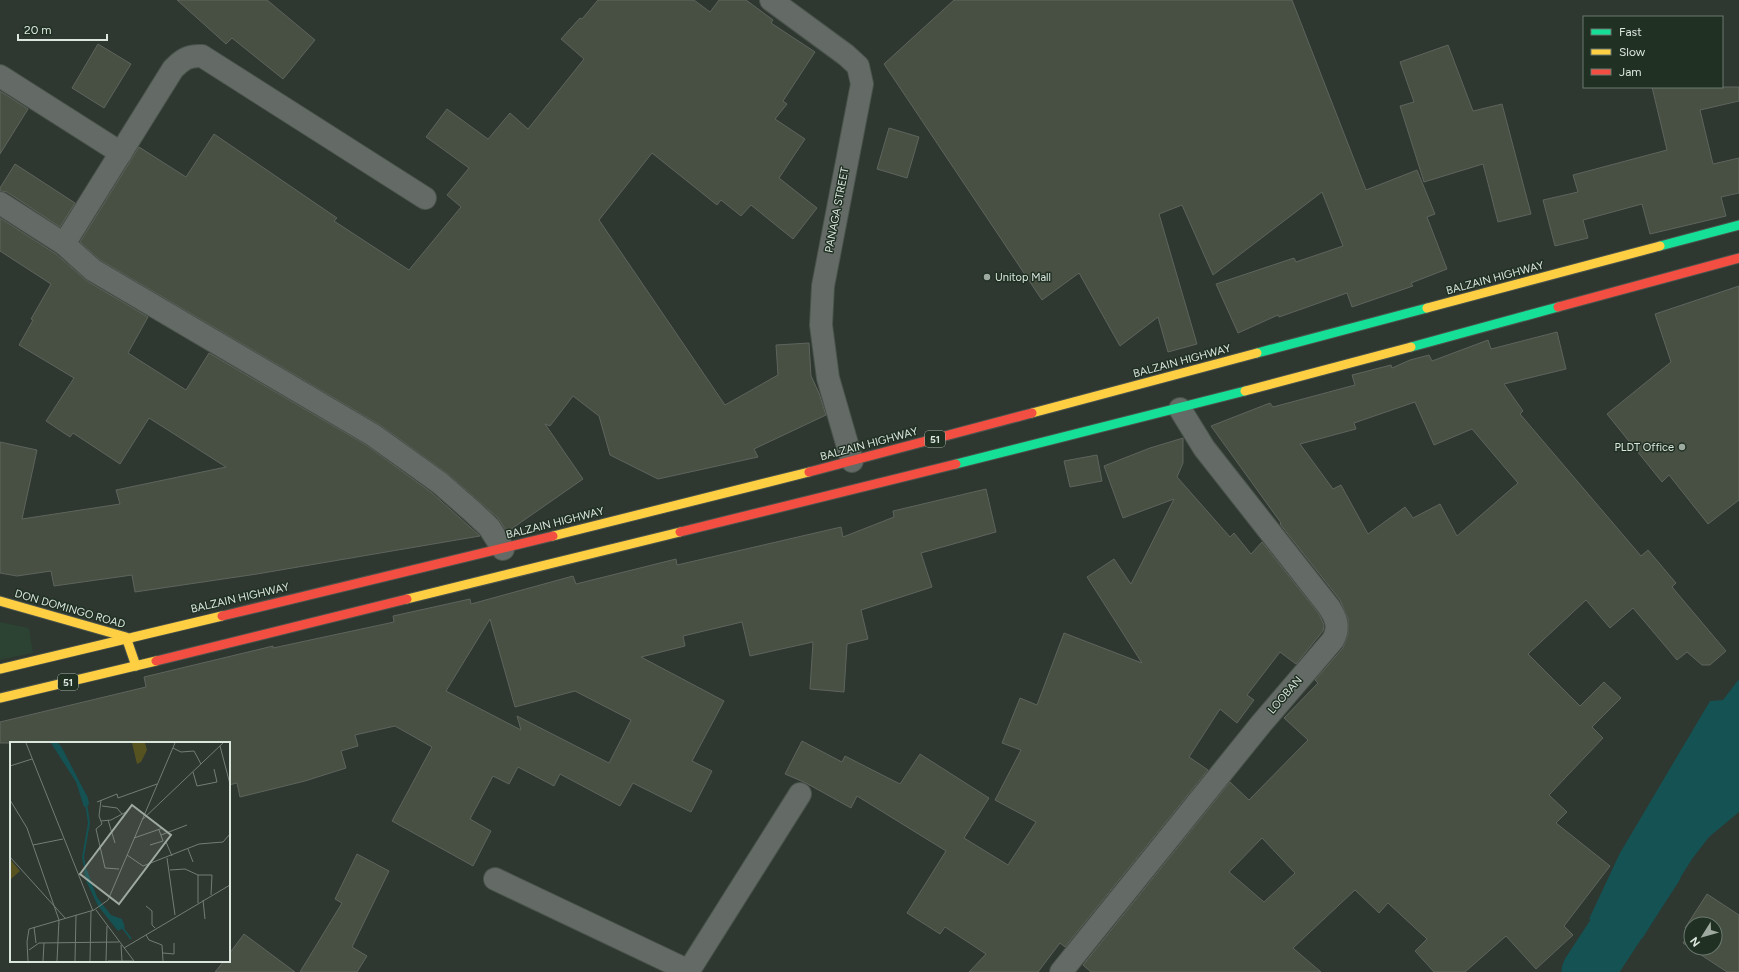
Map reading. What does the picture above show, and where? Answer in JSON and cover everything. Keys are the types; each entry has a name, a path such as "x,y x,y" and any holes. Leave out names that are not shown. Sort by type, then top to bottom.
{"main road":[{"name":"BALZAIN HIGHWAY","path":"0,668 503,549 852,461 1739,225"},
{"name":"51","path":"0,698 136,666 1180,409 1739,258"},
{"name":"DON DOMINGO ROAD","path":"0,601 126,637 136,666"}],"street":[{"name":"PANAGA STREET","path":"771,0 846,55 858,66 862,84 823,286 822,317 828,378 852,461"},
{"path":"64,244 173,69 186,57 202,56 425,198"},
{"path":"0,76 121,153"},
{"path":"0,202 64,244 93,270 372,435 440,483 489,528 503,549"},
{"name":"LOOBAN","path":"1060,972 1261,724 1333,640 1337,633 1335,616 1329,607 1208,454 1180,409"},
{"path":"495,879 689,972 800,794"}],"shaded area":[{"path":"0,622 29,628 33,653 0,660"}],"water":[{"path":"1739,679 1739,812 1709,837 1692,859 1642,939 1589,919 1620,853 1710,701 1723,700"}],"building":[{"path":"177,0 267,0 315,40 283,79 232,38 226,44"},
{"path":"598,0 694,0 710,12 719,0 746,0 773,20 771,23 815,52 783,101 787,104 775,119 805,139 779,178 817,208 793,239 751,205 741,216 721,200 717,205 652,153 599,220 725,405 778,375 776,345 809,343 811,376 819,393 826,415 754,449 758,457 658,479 610,455 599,416 573,396 550,426 545,424 583,479 507,532 498,518 448,474 380,425 100,260 80,242 139,147 186,177 214,134 337,218 334,221 409,270 461,207 447,195 469,168 426,137 447,109 488,139 510,113 528,129 584,59 561,39 580,18 582,19"},
{"path":"954,0 1292,0 1366,190 1417,170 1435,214 1427,217 1447,269 1411,283 1413,286 1352,307 1347,293 1279,317 1278,315 1238,333 1216,284 1294,258 1296,262 1343,246 1322,192 1213,275 1182,205 1159,214 1197,344 1168,352 1158,317 1120,346 1079,273 1042,300 884,64"},
{"path":"98,44 131,64 104,108 72,88"},
{"path":"1448,45 1473,111 1502,104 1531,214 1498,222 1483,164 1424,182 1400,106 1414,102 1400,62"},
{"path":"1739,87 1739,101 1700,110 1713,164 1739,158 1739,193 1721,197 1726,216 1650,234 1642,204 1583,220 1588,238 1555,246 1543,200 1578,192 1573,175 1667,150 1652,88"},
{"path":"0,91 28,109 0,154"},
{"path":"889,128 919,137 907,178 877,169"},
{"path":"15,164 75,203 60,227 7,192 0,191 0,188"},
{"path":"0,218 56,254 87,281 148,317 128,353 186,390 209,353 366,445 432,493 480,536 257,574 135,592 132,575 54,586 51,571 17,576 0,573 0,442 37,450 22,519 120,504 116,490 226,467 149,418 120,464 73,433 70,437 46,421 74,378 19,345 33,320 31,319 51,284 0,251"},
{"path":"1739,286 1739,500 1708,524 1669,475 1662,482 1607,414 1671,362 1655,314"},
{"path":"1557,332 1566,369 1504,384 1523,411 1520,414 1641,556 1648,550 1676,583 1672,587 1726,651 1710,665 1702,665 1687,652 1677,660 1633,608 1610,628 1586,600 1528,654 1580,706 1604,682 1621,698 1592,727 1603,738 1549,795 1567,812 1556,823 1610,866 1564,926 1573,935 1536,969 1506,936 1465,972 1434,972 1415,951 1427,939 1388,903 1379,913 1355,890 1293,948 1321,972 1091,972 1083,965 1230,782 1249,800 1308,740 1284,718 1318,683 1315,680 1343,648 1348,634 1348,619 1340,600 1280,524 1281,523 1211,426 1270,403 1273,407 1355,385 1352,375 1391,365 1392,368 1410,360 1429,355 1432,361 1488,340 1491,349","holes":["1415,402 1434,445 1472,429 1518,483 1457,536 1440,504 1413,518 1405,507 1368,534 1341,485 1333,489 1300,444 1356,429 1354,423","1262,838 1295,873 1264,902 1229,872"]},
{"path":"1183,438 1183,463 1177,477 1230,537 1234,533 1251,554 1262,542 1319,614 1324,625 1323,631 1296,664 1280,652 1247,695 1254,700 1237,723 1220,709 1189,757 1208,770 1065,947 1060,943 1038,972 969,972 986,954 945,927 940,934 907,913 946,851 857,796 851,808 806,783 785,774 802,741 842,762 845,756 900,784 920,754 989,798 964,838 1008,865 1036,822 995,800 1021,750 1002,743 1020,698 1037,705 1064,633 1142,663 1087,577 1114,559 1131,584 1174,499 1123,518 1104,466 1150,448"},
{"path":"1097,455 1102,481 1070,487 1064,461"},
{"path":"986,489 996,532 921,553 932,587 861,610 868,639 847,644 844,692 810,689 813,642 750,656 742,622 683,636 685,646 641,657 724,701 692,761 712,771 691,812 633,783 620,806 560,774 554,786 518,767 509,784 493,776 470,819 491,831 473,866 392,821 432,747 395,726 355,735 358,746 341,751 346,768 305,781 240,797 237,783 230,785 230,742 0,743 0,722 146,687 144,677 273,646 273,648 394,622 393,616 470,599 471,604 573,576 576,584 676,559 677,565 841,527 843,537 894,517 893,511","holes":["490,619 515,707 575,691 631,720 609,763 517,716 521,730 446,691"]},
{"path":"357,854 389,871 352,947 367,956 357,972 300,972 342,903 335,899"},
{"path":"1707,894 1739,915 1739,972 1727,972 1703,956 1723,956 1723,916 1693,916"},
{"path":"244,934 295,972 215,972 223,962 230,962 230,953"}],"waterway":[{"path":"1588,972 1656,868"}],"traffic: fast":[{"path":"1660,246 1739,225"},
{"path":"1411,347 1558,307"},
{"path":"1257,353 1427,308"},
{"path":"956,464 1245,391"}],"traffic: slow":[{"path":"1427,308 1660,246"},
{"path":"1245,391 1411,347"},
{"path":"1032,413 1257,353"},
{"path":"553,536 809,472"},
{"path":"407,599 680,532"},
{"path":"0,601 126,637 136,666"},
{"path":"0,669 222,616"},
{"path":"0,698 156,661"}],"traffic: jam":[{"path":"1558,307 1739,258"},
{"path":"809,472 1032,413"},
{"path":"680,532 956,464"},
{"path":"222,616 553,536"},
{"path":"156,661 407,599"}],"place":[{"name":"Unitop Mall","path":"987,277"},
{"name":"PLDT Office","path":"1682,447"}]}
